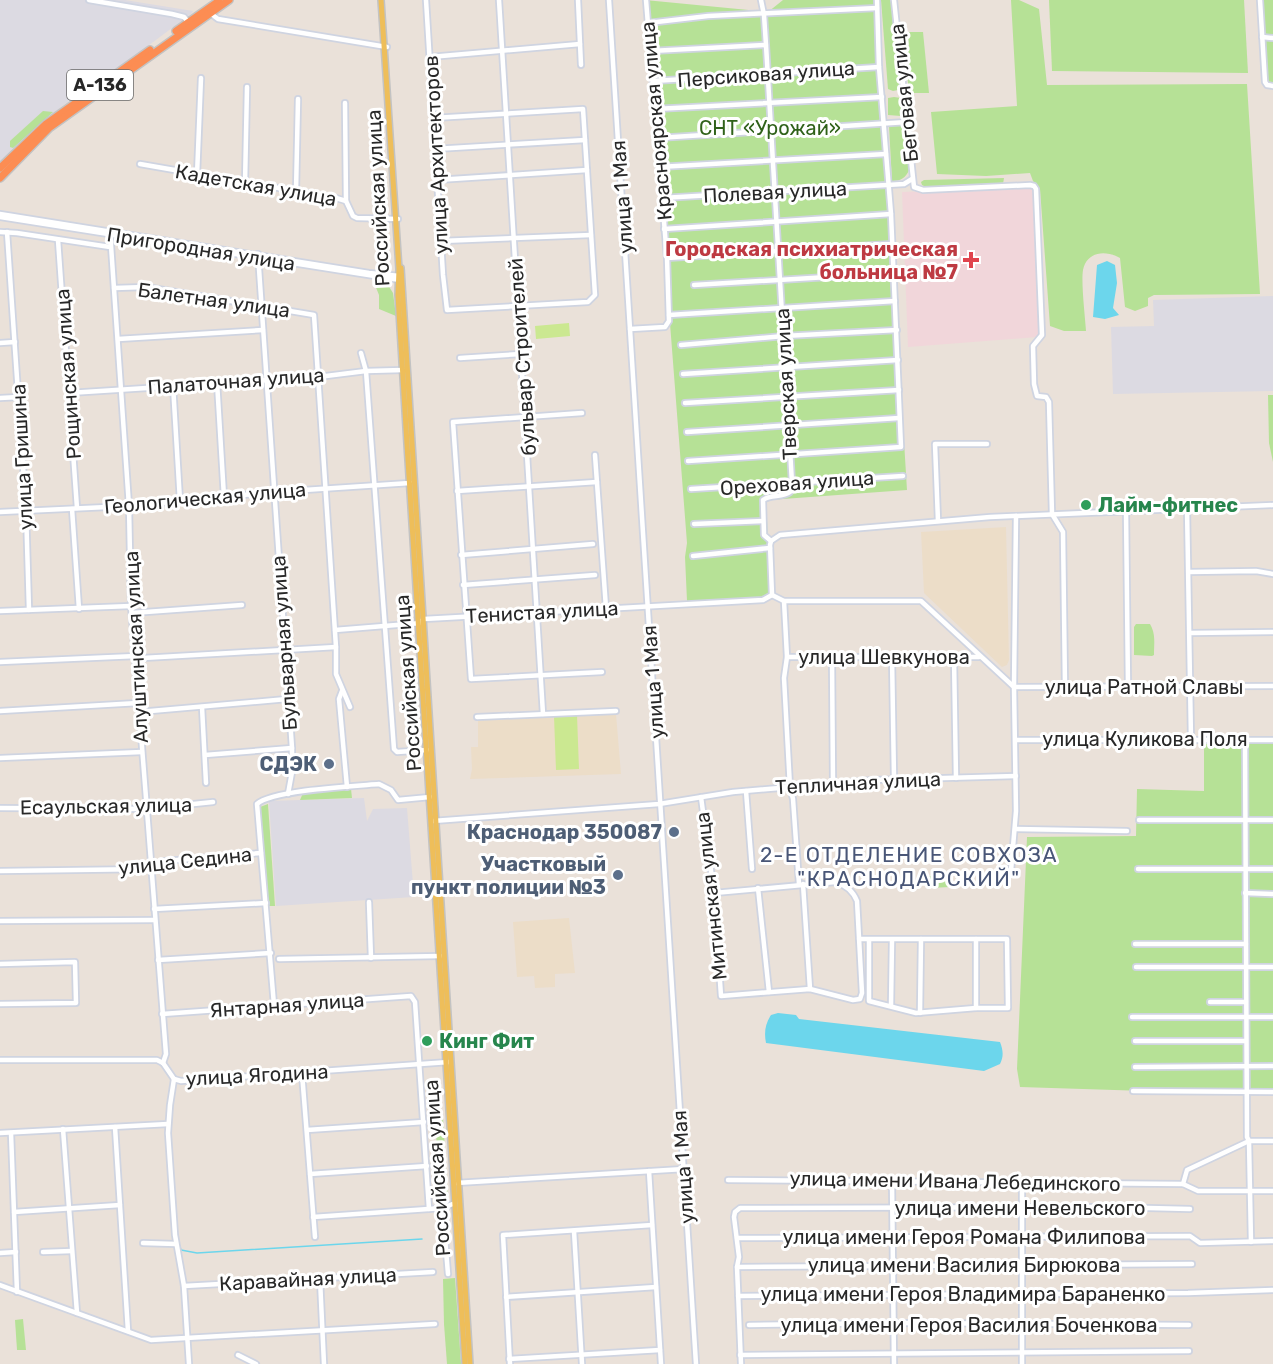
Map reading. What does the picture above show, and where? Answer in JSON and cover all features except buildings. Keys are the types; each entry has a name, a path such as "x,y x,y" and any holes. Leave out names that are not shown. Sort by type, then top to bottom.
{"highway":[{"name":"А-136","path":"0,178 49,128 221,0"},
{"name":"А-136","path":"0,168 45,124 190,24 229,0"}],"main road":[{"name":"Российская улица","path":"383,0 410,483 422,622 427,750 434,821 445,1052 448,1062 446,1072 456,1183 455,1203 465,1364"},
{"name":"Российская улица","path":"405,370 448,1062 470,1364"}],"street":[{"path":"89,0 172,14 184,17 190,24"},
{"name":"улица Архитекторов","path":"426,0 447,310 519,305"},
{"name":"бульвар Строителей","path":"500,0 543,714"},
{"path":"578,0 581,65"},
{"name":"улица 1 Мая","path":"609,0 696,1364"},
{"name":"Красноярская улица","path":"646,0 667,258 669,315"},
{"name":"Тверская улица","path":"760,0 764,13 770,103 792,483 790,492 785,495 767,497 764,500 764,521"},
{"path":"688,461 901,447 891,214 879,67 877,0"},
{"name":"Беговая улица","path":"894,0 914,187 923,190 1034,186 1036,189 1042,335 1033,346 1034,384 1036,396 1048,400 1052,514"},
{"path":"1260,0 1267,85 1273,86"},
{"path":"648,23 708,16 877,8"},
{"path":"210,13 218,19 386,47"},
{"path":"1262,38 1273,38"},
{"path":"430,57 580,44"},
{"path":"651,51 766,45"},
{"name":"Персиковая улица","path":"653,81 879,67"},
{"path":"197,175 201,78"},
{"path":"245,184 247,87"},
{"path":"655,109 882,97"},
{"path":"296,192 298,99"},
{"path":"345,103 345,201"},
{"path":"433,118 583,109 595,295 588,302 519,305"},
{"path":"657,138 906,122"},
{"path":"435,149 585,140"},
{"path":"659,166 886,154"},
{"name":"Кадетская улица","path":"140,164 345,201 357,218 397,219"},
{"path":"437,180 587,170"},
{"name":"Полевая улица","path":"662,198 904,184 912,179"},
{"name":"Пригородная улица","path":"0,214 110,233"},
{"name":"Пригородная улица","path":"0,214 400,278"},
{"path":"664,229 891,214"},
{"name":"Пригородная улица","path":"0,232 110,247"},
{"name":"улица Гришина","path":"7,232 26,510 29,610"},
{"name":"Алуштинская улица","path":"110,233 129,506 131,606 145,809 166,1054 163,1063"},
{"path":"441,241 591,235"},
{"name":"Рощинская улица","path":"58,240 69,393 80,609"},
{"path":"667,258 892,244"},
{"name":"Бульварная улица","path":"259,256 292,748 292,772 288,794"},
{"path":"694,285 894,273"},
{"name":"Балетная улица","path":"114,288 146,287 315,315 318,377"},
{"path":"630,329 664,327 669,321 669,315 895,301"},
{"path":"118,339 263,330"},
{"path":"681,345 784,336 897,330"},
{"path":"0,344 15,342"},
{"path":"361,353 366,371 394,749 397,752 427,750"},
{"path":"460,358 521,354"},
{"path":"683,374 898,360"},
{"name":"Палаточная улица","path":"69,393 405,370"},
{"path":"318,377 336,674 350,707"},
{"path":"217,382 224,497"},
{"path":"173,385 180,501"},
{"path":"685,403 899,390"},
{"path":"0,398 19,397"},
{"path":"582,413 453,422 463,585 471,679 603,672"},
{"path":"687,432 899,418"},
{"path":"938,521 935,444 987,444"},
{"path":"595,455 606,608"},
{"name":"Ореховая улица","path":"691,489 903,476"},
{"path":"457,490 597,482"},
{"name":"Геологическая улица","path":"0,512 129,506 274,492 410,483"},
{"path":"772,539 780,535 938,521 1016,519 1052,514 1126,510 1273,505"},
{"path":"1187,508 1191,739"},
{"path":"1126,510 1128,687"},
{"path":"1052,514 1063,532 1065,687"},
{"path":"1011,871 1016,811 1014,687 1016,519"},
{"path":"694,524 764,521 764,535 772,539"},
{"path":"772,539 770,548 772,595 784,601 921,601 1014,687"},
{"path":"461,555 592,544"},
{"path":"693,556 770,548"},
{"path":"1189,572 1256,571 1273,574"},
{"path":"463,585 595,576"},
{"name":"Тенистая улица","path":"335,630 537,612 763,600 772,595"},
{"path":"784,601 787,657 784,678 790,787 793,799 810,989"},
{"path":"132,613 242,604"},
{"path":"0,611 131,606"},
{"path":"1190,633 1273,632"},
{"path":"0,662 136,656 143,658 336,646"},
{"name":"улица Шевкунова","path":"787,657 980,657"},
{"path":"832,657 833,784"},
{"path":"892,657 894,778"},
{"path":"954,657 956,778"},
{"name":"улица Ратной Славы","path":"1014,687 1273,686"},
{"path":"343,691 339,699 346,787"},
{"path":"139,712 287,699"},
{"path":"0,711 138,703"},
{"path":"202,707 206,783"},
{"path":"477,717 616,711"},
{"path":"1245,739 1246,1066 1247,1137 1250,1141 1251,1242"},
{"name":"улица Куликова Поля","path":"1016,740 1273,740"},
{"path":"205,755 292,748"},
{"path":"0,758 142,752"},
{"name":"Тепличная улица","path":"434,821 661,804 746,791 894,778 1016,776"},
{"path":"274,1005 257,804 262,800 295,791 379,783 391,790 398,800 430,797"},
{"path":"746,791 752,869"},
{"name":"Митинская улица","path":"699,797 714,893 721,996 769,992"},
{"name":"Есаульская улица","path":"0,808 145,809 213,802"},
{"path":"1139,820 1273,820"},
{"path":"1015,829 1127,831"},
{"name":"улица Седина","path":"0,871 150,869 165,861 261,853"},
{"path":"1138,869 1273,869"},
{"path":"714,893 759,888 801,884 841,883 851,891 857,901 862,993 860,999 853,1000 810,989 769,992 759,888"},
{"path":"1245,893 1273,894"},
{"path":"369,902 371,958"},
{"path":"154,909 266,903"},
{"path":"0,921 154,920"},
{"path":"859,937 869,940 1007,939 1008,1008 976,1008 920,1013 870,1001 869,940"},
{"path":"920,1013 921,939"},
{"path":"976,939 976,1008"},
{"path":"891,1006 892,940"},
{"path":"1135,944 1246,944"},
{"path":"158,960 271,953"},
{"path":"279,959 440,956"},
{"path":"0,964 75,962 76,1003 0,1004"},
{"path":"1136,967 1273,967"},
{"name":"Янтарная улица","path":"162,1014 411,996 415,1002 420,1064"},
{"path":"1210,1002 1246,1002"},
{"path":"1132,1017 1273,1017"},
{"path":"1135,1041 1246,1041"},
{"path":"445,1052 437,1063 446,1072"},
{"name":"улица Ягодина","path":"0,1060 157,1060 163,1063 174,1079 181,1081 448,1062"},
{"path":"420,1064 429,1209"},
{"path":"1135,1067 1273,1066"},
{"path":"302,1073 315,1237"},
{"path":"174,1079 168,1124 176,1244 184,1286 189,1364"},
{"path":"1133,1091 1273,1092"},
{"path":"307,1130 424,1122"},
{"path":"0,1133 168,1124"},
{"path":"115,1127 128,1331"},
{"path":"63,1129 77,1313"},
{"path":"11,1133 17,1292"},
{"path":"1183,1184 1187,1170 1250,1141 1273,1141"},
{"path":"310,1174 427,1166"},
{"path":"456,1183 684,1169"},
{"path":"649,1172 661,1364"},
{"name":"улица имени Ивана Лебединского","path":"728,1179 1183,1184 1198,1191 1273,1191"},
{"path":"892,1181 894,1364"},
{"path":"1022,1182 1022,1364"},
{"path":"313,1217 443,1208 455,1203"},
{"path":"14,1212 120,1205"},
{"name":"улица имени Невельского","path":"737,1238 735,1215 736,1210 743,1208 1107,1207 1190,1209"},
{"path":"652,1225 502,1235 510,1362 660,1350"},
{"path":"574,1231 582,1364"},
{"name":"улица имени Героя Романа Филипова","path":"737,1238 1190,1236 1200,1243 1273,1241"},
{"path":"445,1238 448,1274"},
{"path":"737,1238 741,1364"},
{"path":"143,1244 176,1244"},
{"path":"43,1252 72,1251"},
{"path":"0,1253 15,1252"},
{"name":"улица имени Василия Бирюкова","path":"737,1266 1192,1264"},
{"name":"Каравайная улица","path":"184,1286 433,1272"},
{"path":"320,1279 324,1364"},
{"path":"0,1285 151,1340 435,1324"},
{"path":"506,1297 656,1287"},
{"name":"улица имени Героя Владимира Бараненко","path":"738,1296 1188,1293 1273,1290"},
{"name":"улица имени Героя Василия Боченкова","path":"749,1325 894,1323 1190,1325"},
{"path":"740,1355 1189,1351"},
{"path":"238,1355 256,1364"}],"shaded area":[{"path":"0,0 125,0 193,11 129,60 62,106 0,162"},
{"name":"Городская психиатрическая больница №7","path":"1032,187 1034,189 1041,331 1037,337 908,347 902,192"},
{"path":"1273,296 1273,391 1113,394 1111,327 1154,326 1153,300"},
{"path":"1006,527 1009,660 1007,665 1002,667 924,593 921,532"},
{"path":"616,714 621,774 470,779 471,747 478,747 478,719"},
{"path":"364,798 367,821 373,809 407,808 414,897 276,906 269,801"},
{"path":"569,918 575,973 555,974 555,987 535,988 534,976 517,977 513,922"}],"green space":[{"name":"СНТ «Урожай»","path":"645,0 768,12 783,0 877,0 907,490 766,502 771,592 767,598 690,603 687,601 685,557 687,543"},
{"path":"881,0 891,0 899,83 898,90 893,91 888,89"},
{"path":"1011,0 1019,0 1039,9 1047,85 1247,84 1260,294 1154,295 1148,298 1148,306 1135,311 1125,307 1120,258 1103,253 1088,259 1083,270 1086,331 1064,331 1050,326 1040,189 1030,173 986,176 937,174 931,112 1017,106"},
{"path":"1049,0 1244,0 1248,73 1052,71"},
{"path":"1259,0 1273,0 1273,86 1267,85"},
{"path":"903,32 923,32 929,93 909,93"},
{"path":"888,98 901,98 901,116 888,115"},
{"path":"43,111 53,112 13,148 10,147 10,141"},
{"path":"904,125 909,170 902,178 892,181 889,126"},
{"path":"1004,178 1003,184 926,187 921,182 924,180"},
{"path":"373,280 388,285 393,293 396,316 379,309 379,295"},
{"path":"569,323 570,336 536,339 535,326"},
{"path":"1268,395 1273,395 1273,462 1269,443"},
{"path":"1136,624 1150,624 1154,635 1154,655 1134,655 1134,627"},
{"path":"577,715 579,769 556,770 554,716"},
{"path":"1273,743 1273,1095 1020,1087 1017,1069 1027,837 1136,836 1137,789 1204,791 1204,744"},
{"path":"351,789 352,798 300,800 303,793"},
{"path":"268,804 275,906 268,906 260,807"},
{"path":"925,876 948,876 950,887 929,888"},
{"path":"439,1118 443,1118 448,1206 440,1206 436,1136"},
{"path":"455,1278 461,1364 447,1364 443,1279"},
{"path":"23,1319 26,1350 17,1350 15,1320"}],"water":[{"path":"1107,261 1115,265 1117,283 1113,308 1119,315 1105,319 1093,317 1097,265"},
{"path":"778,1013 796,1015 799,1019 1000,1042 1002,1058 1000,1064 984,1071 766,1043 767,1022 771,1015"}],"waterway":[{"path":"179,1244 181,1250 197,1253 422,1239"}],"place":[{"name":"Городская психиатрическая больница №7","path":"971,260"},
{"name":"Лайм-фитнес","path":"1086,505"},
{"name":"СДЭК","path":"329,764"},
{"name":"Краснодар 350087","path":"674,832"},
{"name":"Участковый пункт полиции №3","path":"618,875"},
{"name":"Кинг Фит","path":"427,1041"}],"district":[{"name":"2-Е ОТДЕЛЕНИЕ СОВХОЗА \"КРАСНОДАРСКИЙ\"","path":"909,866"}]}
